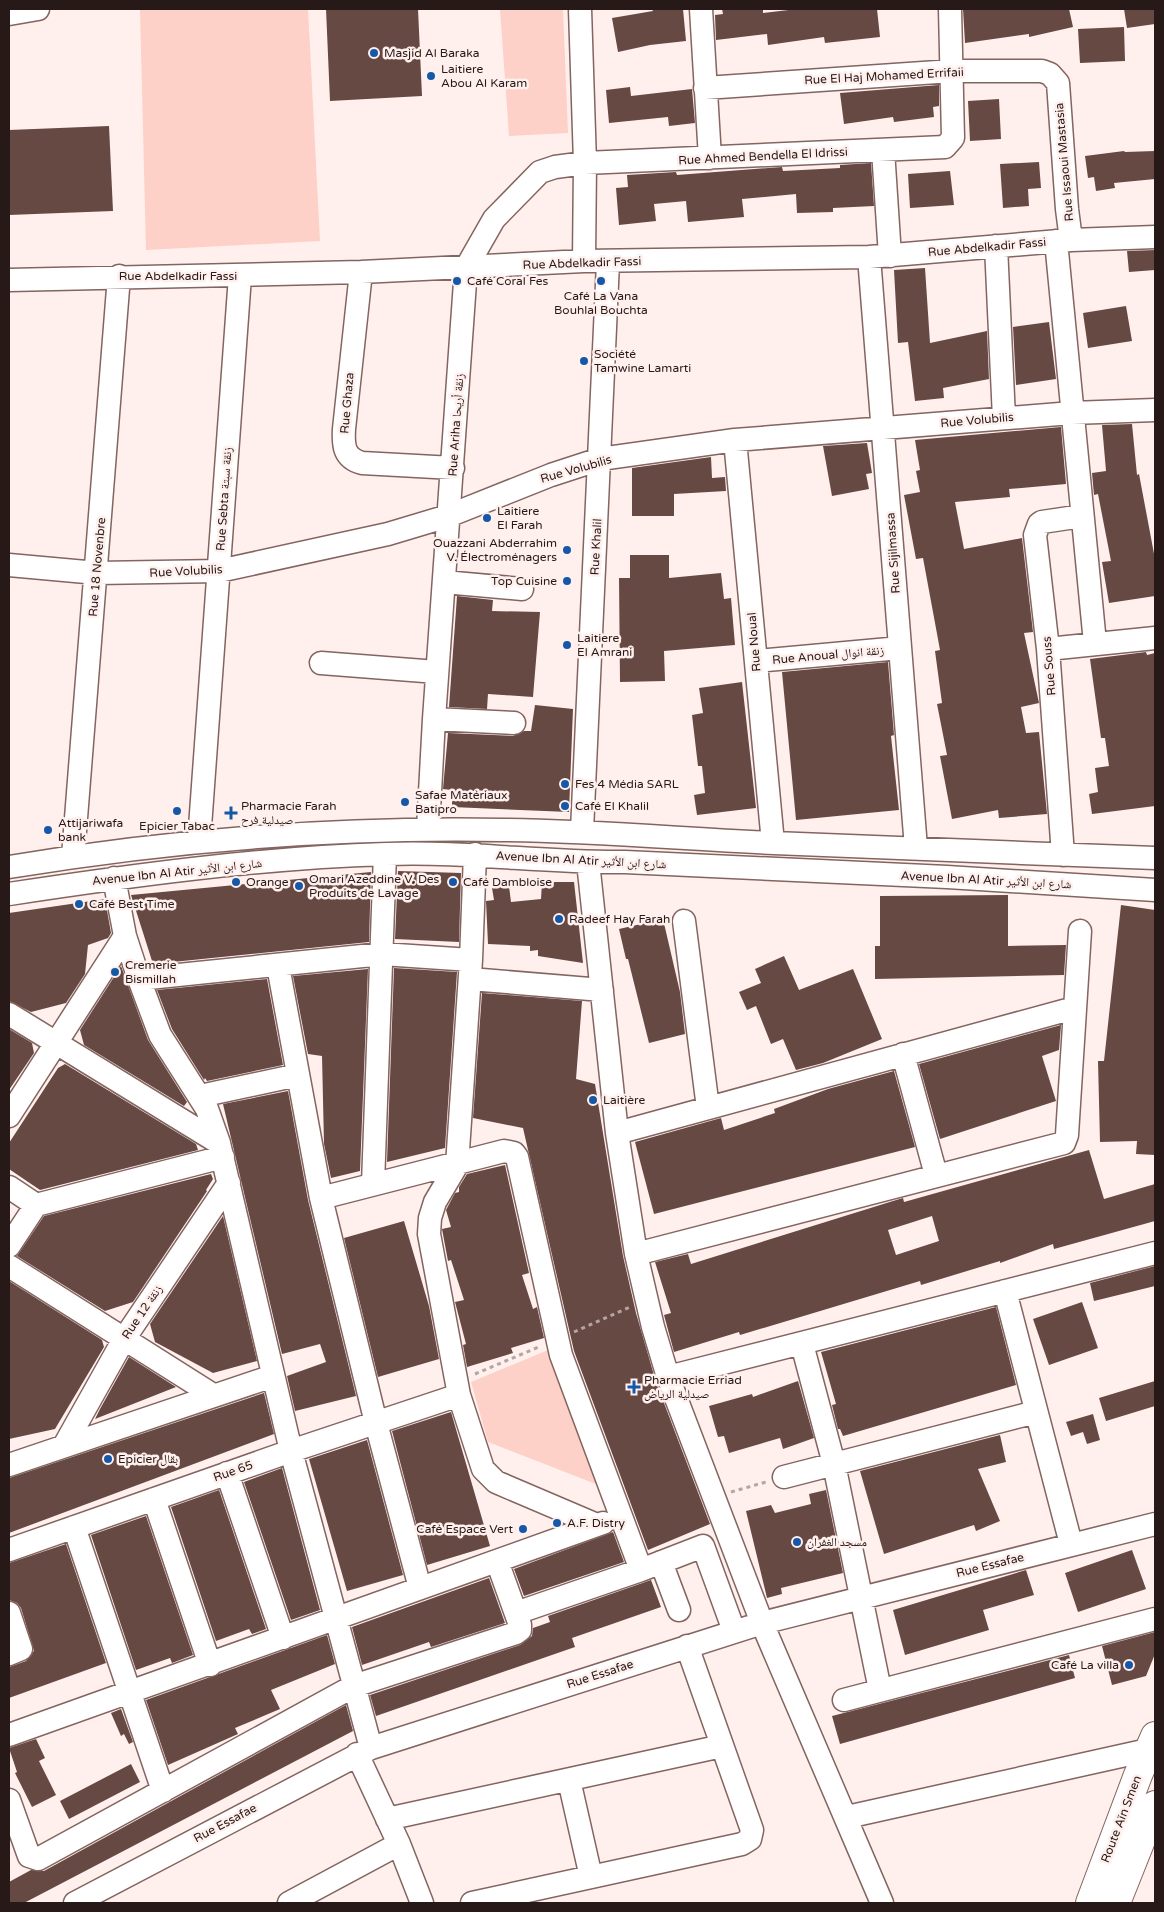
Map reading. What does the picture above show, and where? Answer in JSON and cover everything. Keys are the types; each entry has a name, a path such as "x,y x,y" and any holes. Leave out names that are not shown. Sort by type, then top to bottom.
{"main road":[{"name":"Route Aïn Smen","path":"1094,1903 1152,1743"},
{"name":"Route Aïn Smen","path":"1094,1903 1155,1805"}],"street":[{"path":"9,14 38,9"},
{"path":"580,9 585,163 584,262"},
{"path":"701,9 710,158"},
{"path":"950,9 952,71"},
{"name":"Rue Ahmed Bendella El Idrissi","path":"466,268 494,219 540,172 555,167 585,163 942,148 948,146 953,138 952,71"},
{"name":"Rue El Haj Mohamed Errifaii","path":"705,88 952,71 1042,72 1050,74 1058,83"},
{"name":"Rue Issaoui Mastasia","path":"1058,83 1067,209 1063,241 1072,413"},
{"name":"Rue Sijilmassa","path":"883,150 880,257 884,428 916,848"},
{"name":"Rue Abdelkadir Fassi","path":"9,280 119,276 240,276 584,262 880,257 1063,241 1155,237"},
{"path":"996,246 1004,418"},
{"name":"Rue Khalil","path":"582,832 608,262"},
{"name":"Rue Ariha زنقة أريحا","path":"428,829 437,672 466,268"},
{"name":"Rue Ghaza","path":"361,272 345,420 344,450 349,457 362,463 453,468"},
{"name":"Rue 18 Novenbre","path":"73,856 97,573 119,276"},
{"name":"Rue Sebta زنقة سبتة","path":"199,842 240,276"},
{"name":"Rue Volubilis","path":"9,565 97,573 219,571 388,534 448,516 551,475 600,459 735,440 1072,413 1155,410"},
{"path":"1072,413 1096,643"},
{"name":"Rue Noual","path":"735,440 773,843"},
{"name":"Rue Souss","path":"1063,855 1048,650 1034,535 1042,522 1082,516"},
{"path":"444,582 522,589"},
{"path":"1048,650 1096,643 1155,638"},
{"name":"Rue Anoual زنقة انوال","path":"756,661 900,648"},
{"path":"321,663 437,672"},
{"path":"434,719 514,723"},
{"name":"Avenue Ibn Al Atir شارع ابن الأثير","path":"9,867 73,856 199,842 428,829 582,832 773,843 1155,858"},
{"path":"373,1184 385,854"},
{"name":"Avenue Ibn Al Atir شارع ابن الأثير","path":"9,894 114,878 200,868 385,854 475,854 588,862 937,876 1155,890"},
{"path":"475,854 471,970 457,1165 435,1202 430,1218 429,1234 459,1395 478,1458 488,1476 496,1482 597,1525"},
{"path":"588,862 617,1134 636,1254 653,1327 668,1377 762,1623 882,1903"},
{"path":"114,878 125,936 160,1035 207,1109 221,1150 291,1451 354,1686 364,1751 387,1819 422,1903"},
{"path":"684,921 708,1108"},
{"path":"636,1254 1066,1142 1080,930"},
{"path":"9,1116 125,936"},
{"path":"139,980 382,954 602,990"},
{"path":"278,966 321,1198 376,1423 420,1588"},
{"path":"617,1134 1074,1008"},
{"path":"9,1014 221,1150"},
{"path":"903,1054 936,1175"},
{"path":"200,1096 298,1074"},
{"path":"9,1246 36,1205 221,1150"},
{"path":"321,1198 457,1165 504,1151 514,1153 561,1355 622,1516 679,1610"},
{"name":"Rue 12 زنقة","path":"64,1446 124,1339 229,1183"},
{"path":"9,1187 36,1205"},
{"path":"668,1377 1155,1253"},
{"path":"9,1266 213,1395"},
{"path":"1005,1291 1071,1544"},
{"path":"802,1344 834,1464 880,1690"},
{"path":"9,1465 273,1376"},
{"name":"Rue 65","path":"9,1550 227,1473 459,1395"},
{"path":"784,1477 1036,1412"},
{"path":"227,1473 284,1638"},
{"path":"154,1499 210,1665"},
{"path":"9,1735 336,1620 622,1516"},
{"name":"Rue Essafae","path":"75,1903 364,1751 734,1631 1155,1524"},
{"path":"74,1527 163,1791"},
{"path":"516,1613 703,1546 734,1631"},
{"path":"9,1800 29,1856 38,1859 354,1686 516,1633 520,1627 497,1561"},
{"path":"9,1613 21,1649 9,1654"},
{"path":"844,1700 1155,1619"},
{"path":"472,1903 742,1844 750,1839 752,1830 687,1646"},
{"path":"846,1817 1152,1743"},
{"path":"387,1819 722,1746"},
{"path":"569,1780 590,1877"},
{"path":"289,1903 399,1844"}],"path":[{"path":"714,1496 784,1477"}],"shaded area":[{"path":"140,9 308,9 320,241 146,250"},
{"path":"500,9 563,9 568,133 509,136"},
{"path":"553,1348 601,1486 488,1442 471,1382"}],"building":[{"name":"Masjid Al Baraka","path":"326,9 418,9 422,96 330,101"},
{"path":"652,9 683,9 686,41 650,45 618,52 612,18 653,11"},
{"path":"722,9 763,9 763,13 797,9 877,9 880,37 825,43 824,37 768,45 767,34 716,40 715,15 723,14"},
{"path":"963,9 1069,9 1073,27 1029,37 1029,34 965,43"},
{"path":"1124,9 1154,9 1155,24 1127,28"},
{"path":"1124,27 1125,61 1080,63 1078,29"},
{"path":"939,85 939,106 933,107 934,117 894,122 893,117 844,124 840,93"},
{"path":"630,87 631,96 692,89 695,123 669,126 668,117 609,123 606,90"},
{"path":"999,99 1001,139 970,141 968,101"},
{"path":"109,126 113,211 9,215 9,130"},
{"path":"1124,151 1155,151 1155,179 1114,183 1115,188 1096,191 1094,177 1088,178 1085,156"},
{"path":"1039,162 1041,188 1028,189 1029,206 1003,208 1000,164"},
{"path":"871,163 874,206 833,208 833,212 797,213 796,194 742,199 744,217 688,222 686,201 654,204 656,221 619,225 616,188 628,187 627,175 676,172 677,175 782,167 783,171 840,168 840,165"},
{"path":"950,171 954,205 910,208 908,174"},
{"path":"1155,250 1155,270 1129,272 1127,251"},
{"path":"925,268 930,343 987,331 989,379 943,388 944,398 915,401 908,342 898,343 894,270"},
{"path":"1126,306 1132,341 1088,348 1083,313"},
{"path":"1049,322 1056,379 1016,385 1013,327"},
{"path":"1132,424 1137,475 1139,474 1155,559 1155,596 1109,603 1102,562 1111,561 1098,494 1094,495 1092,473 1106,471 1102,425"},
{"path":"1061,427 1066,484 1009,489 1010,497 955,502 964,549 1022,538 1033,632 1024,633 1039,703 1021,707 1026,733 1039,732 1047,814 999,818 998,810 952,819 940,756 947,755 937,704 942,703 935,651 940,650 923,558 916,559 904,495 920,492 916,471 920,470 915,440"},
{"path":"867,443 872,473 866,474 869,489 832,496 823,446"},
{"path":"711,457 712,478 725,477 726,491 674,494 674,516 632,516 632,468"},
{"path":"630,555 669,555 669,578 721,573 724,599 731,598 735,645 664,651 665,681 620,682 619,578 630,578"},
{"path":"457,596 493,600 492,611 540,612 533,697 488,694 487,709 449,707"},
{"path":"1146,652 1147,655 1155,653 1155,806 1092,814 1089,794 1098,792 1095,768 1109,766 1105,738 1101,738 1090,659"},
{"path":"888,662 894,735 891,736 899,810 796,820 782,672"},
{"path":"742,682 756,808 697,815 694,795 705,793 702,766 698,766 692,715 703,713 699,688"},
{"path":"535,705 573,709 569,812 452,807 452,790 443,789 448,733 513,736 524,731 531,731"},
{"path":"398,871 461,873 459,942 395,939"},
{"path":"371,872 369,942 153,964 131,895"},
{"path":"542,882 574,882 583,963 538,956 538,950 530,951 530,946 488,944 486,901 494,900 492,888 509,886 511,902 541,899"},
{"path":"1008,895 1008,946 1066,945 1064,975 875,979 875,946 880,946 880,896"},
{"path":"105,899 111,933 108,938 88,945 85,974 66,1003 31,1012 9,1001 9,913"},
{"path":"1121,905 1155,910 1155,1155 1136,1154 1137,1141 1100,1142 1098,1061 1104,1061"},
{"path":"663,919 680,992 685,1034 649,1043 619,929"},
{"path":"784,956 799,990 853,969 882,1039 823,1063 796,1070 783,1039 771,1044 756,1006 747,1010 739,992 761,983 755,969"},
{"path":"121,966 148,1040 187,1102 184,1106 84,1045 80,1030"},
{"path":"394,968 457,972 445,1148 387,1162"},
{"path":"368,969 360,1171 331,1178 324,1144 322,1056 308,1054 293,976"},
{"path":"267,979 283,1065 207,1081 205,1078 204,1080 172,1029 157,990"},
{"path":"482,993 582,1001 576,1079 595,1084 623,1256 636,1313 656,1382 710,1524 648,1550 574,1351 523,1128 473,1118"},
{"path":"1061,1025 1059,1050 1042,1056 1056,1101 940,1139 919,1064"},
{"path":"9,1029 32,1043 34,1053 9,1090"},
{"path":"65,1064 196,1144 198,1150 40,1190 9,1169 9,1143 58,1068"},
{"path":"894,1071 915,1147 654,1214 635,1142 721,1118 724,1130 775,1113 774,1109 828,1089"},
{"path":"288,1091 308,1200 356,1396 295,1411 287,1376 326,1362 320,1344 282,1354 223,1104"},
{"path":"1089,1150 1104,1199 1155,1184 1155,1221 1054,1249 1053,1244 1000,1263 1000,1261 921,1285 920,1281 740,1335 739,1332 674,1352 664,1315 671,1313 655,1262 688,1254 691,1264 903,1198 904,1202","holes":["932,1216 939,1241 896,1255 888,1230"]},
{"path":"505,1165 529,1273 522,1275 533,1309 537,1307 544,1338 511,1348 513,1353 467,1367 463,1345 466,1344 455,1302 464,1300 451,1260 448,1261 442,1229 451,1227 446,1210 455,1193 459,1192 459,1187 467,1174"},
{"path":"211,1174 213,1179 207,1191 133,1302 105,1311 17,1256 44,1216"},
{"path":"223,1216 257,1361 213,1373 155,1342 150,1324"},
{"path":"404,1221 429,1306 439,1359 378,1377 344,1238"},
{"path":"1155,1266 1155,1286 1094,1301 1090,1283"},
{"path":"9,1281 102,1340 104,1347 55,1429 9,1439"},
{"path":"1082,1302 1098,1348 1049,1365 1033,1319"},
{"path":"996,1307 1016,1385 843,1436 840,1429 838,1429 832,1405 836,1404 821,1352"},
{"path":"129,1357 176,1387 95,1419 100,1409"},
{"path":"798,1381 814,1438 783,1449 780,1438 729,1453 724,1436 718,1437 709,1406 752,1394 753,1397"},
{"path":"1155,1381 1155,1406 1106,1421 1099,1398"},
{"path":"264,1393 274,1434 9,1533 9,1478"},
{"path":"451,1412 490,1546 427,1565 392,1431"},
{"path":"1093,1414 1100,1440 1087,1444 1083,1432 1071,1436 1066,1422"},
{"path":"1000,1435 1006,1462 978,1469 1000,1521 976,1531 974,1525 884,1554 860,1471"},
{"path":"367,1440 403,1575 347,1591 309,1459"},
{"path":"282,1468 320,1610 291,1620 244,1482"},
{"path":"219,1490 266,1629 252,1634 249,1629 216,1641 171,1507"},
{"name":"مسجد الغفران","path":"826,1490 843,1573 781,1588 782,1594 767,1598 746,1511 771,1505 775,1513 811,1504 809,1494"},
{"path":"146,1516 193,1655 172,1663 170,1658 136,1670 91,1535"},
{"path":"613,1532 624,1562 524,1596 514,1569"},
{"path":"66,1544 106,1663 9,1698 9,1667 26,1661 34,1651 21,1608 17,1603 9,1600 9,1563"},
{"path":"1132,1550 1146,1589 1078,1612 1065,1573"},
{"path":"1026,1570 1034,1595 983,1610 989,1630 905,1655 893,1610"},
{"path":"489,1578 505,1623 431,1647 429,1642 362,1665 352,1627"},
{"path":"651,1580 661,1607 572,1638 575,1647 376,1716 370,1695 520,1645 532,1636 533,1628 550,1622 548,1616"},
{"name":"Café La villa","path":"1155,1632 1155,1654 1146,1676 1112,1685 1102,1646"},
{"path":"327,1635 335,1664 271,1690 280,1709 235,1728 238,1734 168,1765 146,1700"},
{"path":"1069,1655 1075,1678 840,1744 832,1716"},
{"path":"346,1705 353,1731 24,1903 9,1903 9,1882 31,1870 44,1871"},
{"path":"121,1709 133,1742 129,1744 124,1734 121,1736 111,1713"},
{"path":"36,1739 45,1758 39,1761 56,1795 32,1807 15,1773 17,1772 9,1748"},
{"path":"131,1764 140,1782 69,1819 60,1801"}],"place":[{"name":"Masjid Al Baraka","path":"374,53"},
{"name":"Laitiere Abou Al Karam","path":"431,76"},
{"name":"Café Coral Fes","path":"457,281"},
{"name":"Café La Vana Bouhlal Bouchta","path":"601,281"},
{"name":"Société Tamwine Lamarti","path":"584,361"},
{"name":"Laitiere El Farah","path":"487,518"},
{"name":"Ouazzani Abderrahim V. Électroménagers","path":"567,550"},
{"name":"Top Cuisine","path":"567,581"},
{"name":"Laitiere El Amrani","path":"567,645"},
{"name":"Fes 4 Média SARL","path":"565,784"},
{"name":"Safae Matériaux Batipro","path":"405,802"},
{"name":"Café El Khalil","path":"565,806"},
{"name":"Epicier Tabac","path":"177,811"},
{"name":"Pharmacie Farah صيدلية فرح","path":"231,813"},
{"name":"Attijariwafa bank","path":"48,830"},
{"name":"Orange","path":"236,882"},
{"name":"Café Dambloise","path":"453,882"},
{"name":"Omari Azeddine V. Des Produits de Lavage","path":"299,886"},
{"name":"Café Best Time","path":"79,904"},
{"name":"Radeef Hay Farah","path":"559,919"},
{"name":"Cremerie Bismillah","path":"115,972"},
{"name":"Laitière","path":"593,1100"},
{"name":"Pharmacie Erriad صيدلية الرياض","path":"634,1387"},
{"name":"Epicier بقال","path":"108,1459"},
{"name":"A.F. Distry","path":"557,1523"},
{"name":"Café Espace Vert","path":"523,1529"},
{"name":"مسجد الغفران","path":"797,1542"},
{"name":"Café La villa","path":"1129,1665"}]}
